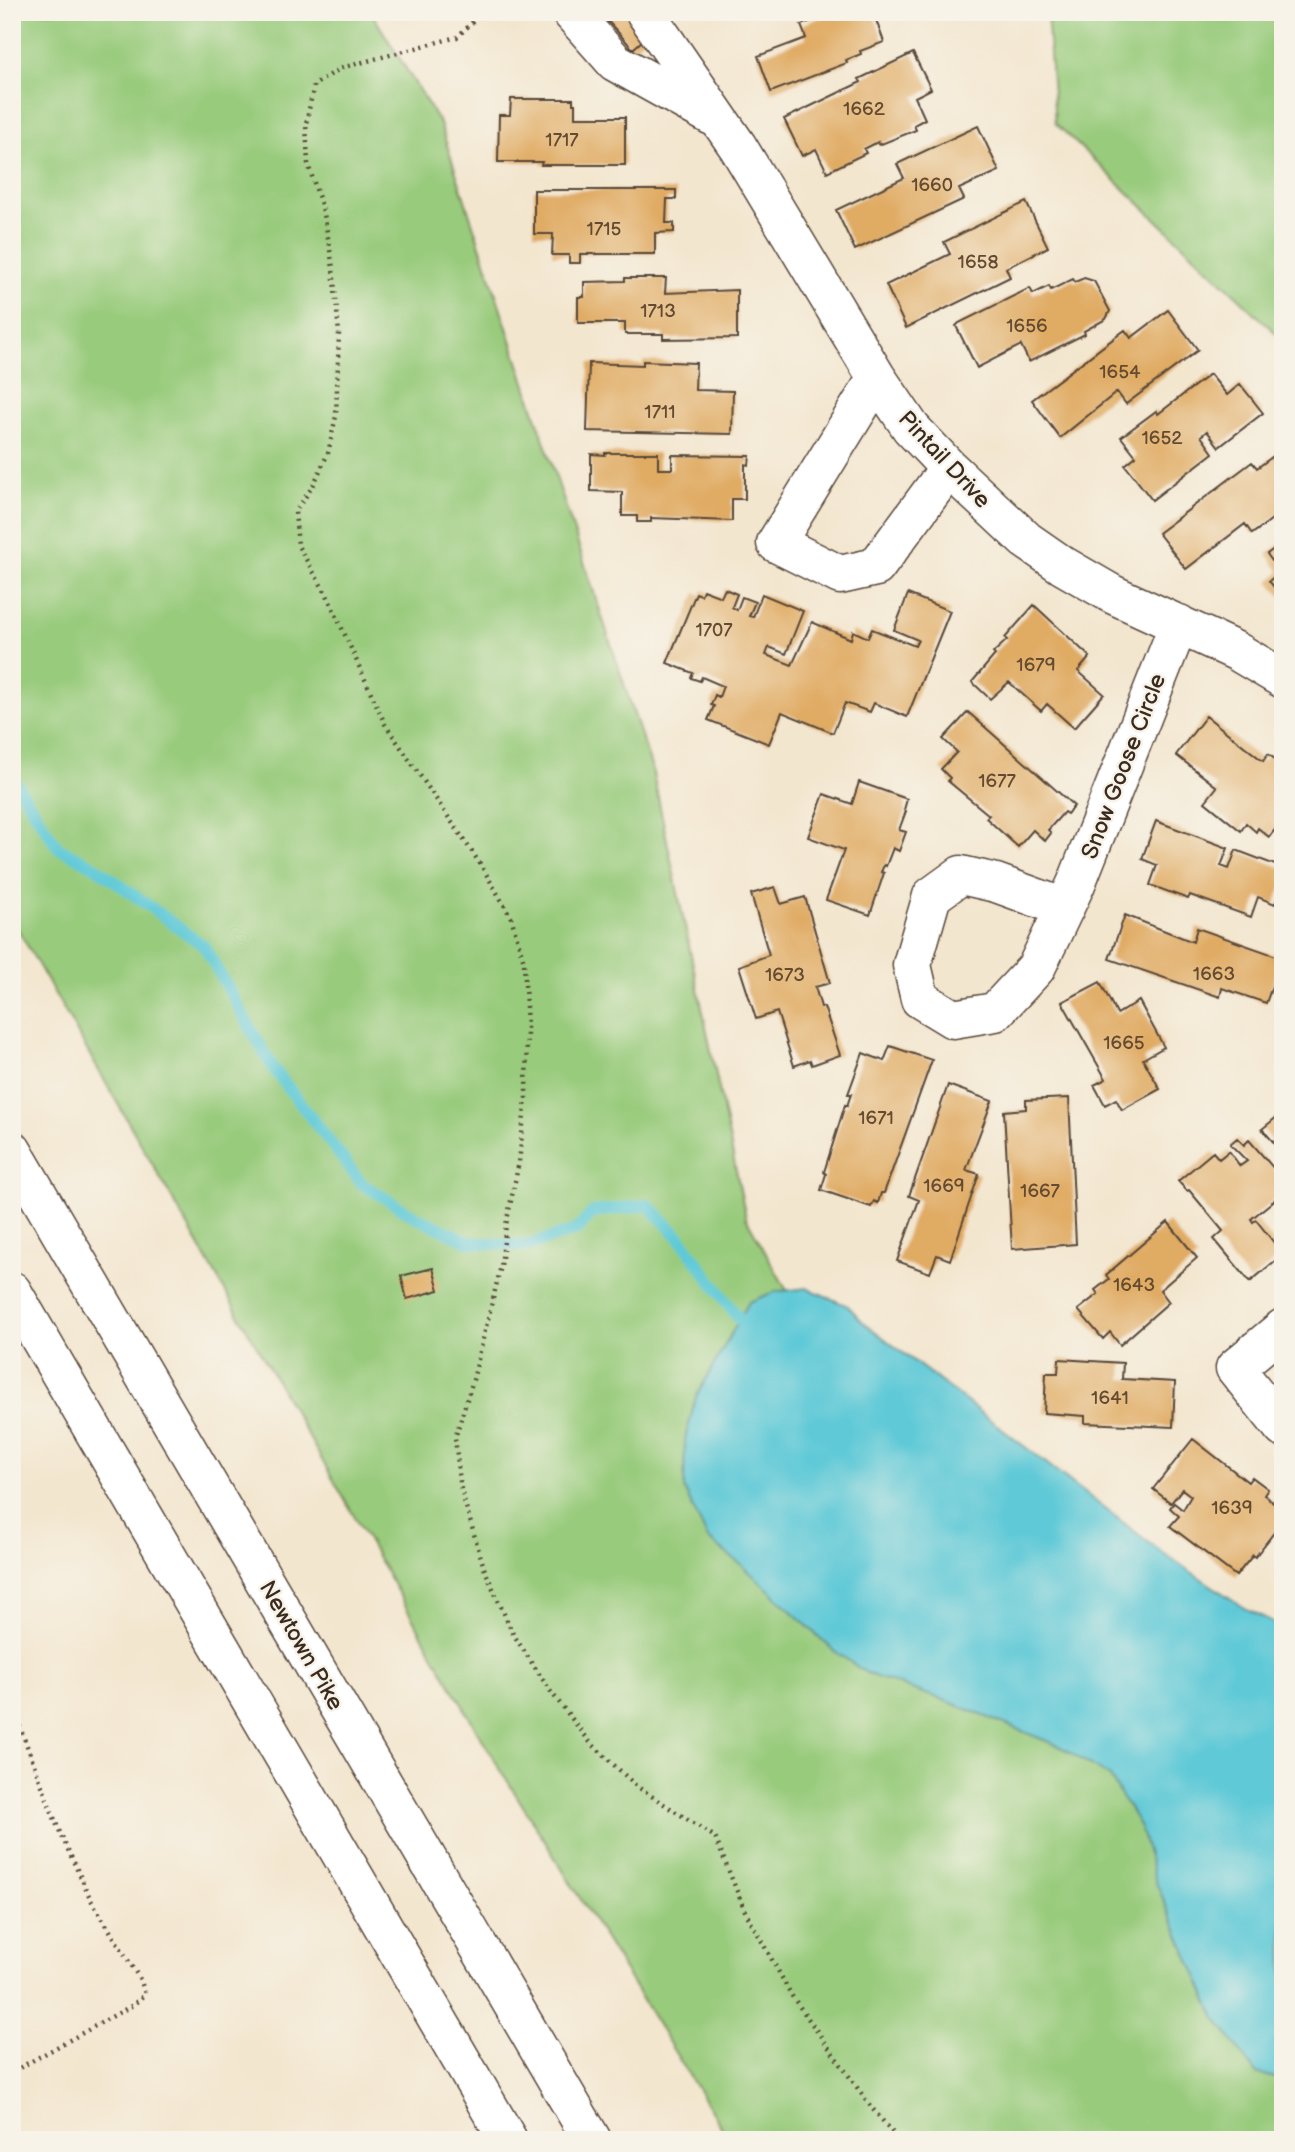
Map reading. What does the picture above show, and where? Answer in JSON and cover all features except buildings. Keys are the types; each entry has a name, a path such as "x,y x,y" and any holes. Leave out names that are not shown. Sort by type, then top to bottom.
{"main road":[{"name":"Pintail Drive","path":"571,12 615,62 720,120"},
{"name":"Pintail Drive","path":"645,12 720,120 877,378 911,428 948,468 1017,532 1062,565 1112,594 1236,651 1283,679"},
{"path":"877,378 776,543 840,575 876,567 948,468"},
{"name":"Snow Goose Circle","path":"1065,908 1179,624"},
{"name":"Newtown Pike","path":"12,1150 592,2140"},
{"path":"12,1291 508,2140"},
{"path":"1283,1328 1235,1368 1283,1428"}],"path":[{"path":"483,12 457,37 341,68 314,85 306,124 308,164 324,214 333,268 339,333 336,416 328,453 313,486 295,512 299,546 327,595 385,724 481,866 511,917 524,962 526,1097 519,1162 501,1266 473,1380 455,1438 461,1490 484,1568 513,1634 551,1692 590,1742 636,1786 715,1838 745,1911 792,1996 871,2106 899,2140"},
{"path":"12,1706 58,1828 85,1888 141,1981 145,1994 133,2005 12,2072"}],"green space":[{"path":"12,12 371,12 440,124 652,769 746,1218 959,1596 1283,1844 1283,2140 729,2140 483,1741 12,919"},
{"path":"1047,12 1283,12 1283,340 1055,123"}],"water":[{"path":"807,1288 848,1306 863,1322 1160,1551 1245,1608 1283,1627 1283,2080 1256,2073 1215,2017 1157,1885 1140,1827 1110,1777 1059,1746 949,1702 868,1674 833,1650 743,1566 708,1539 684,1489 685,1439 696,1397 749,1302 774,1292"}],"waterway":[{"path":"12,777 58,848 94,866 204,946 273,1068 362,1184 416,1217 469,1242 526,1246 577,1230 593,1212 648,1205 680,1238 739,1319 752,1330"}]}
